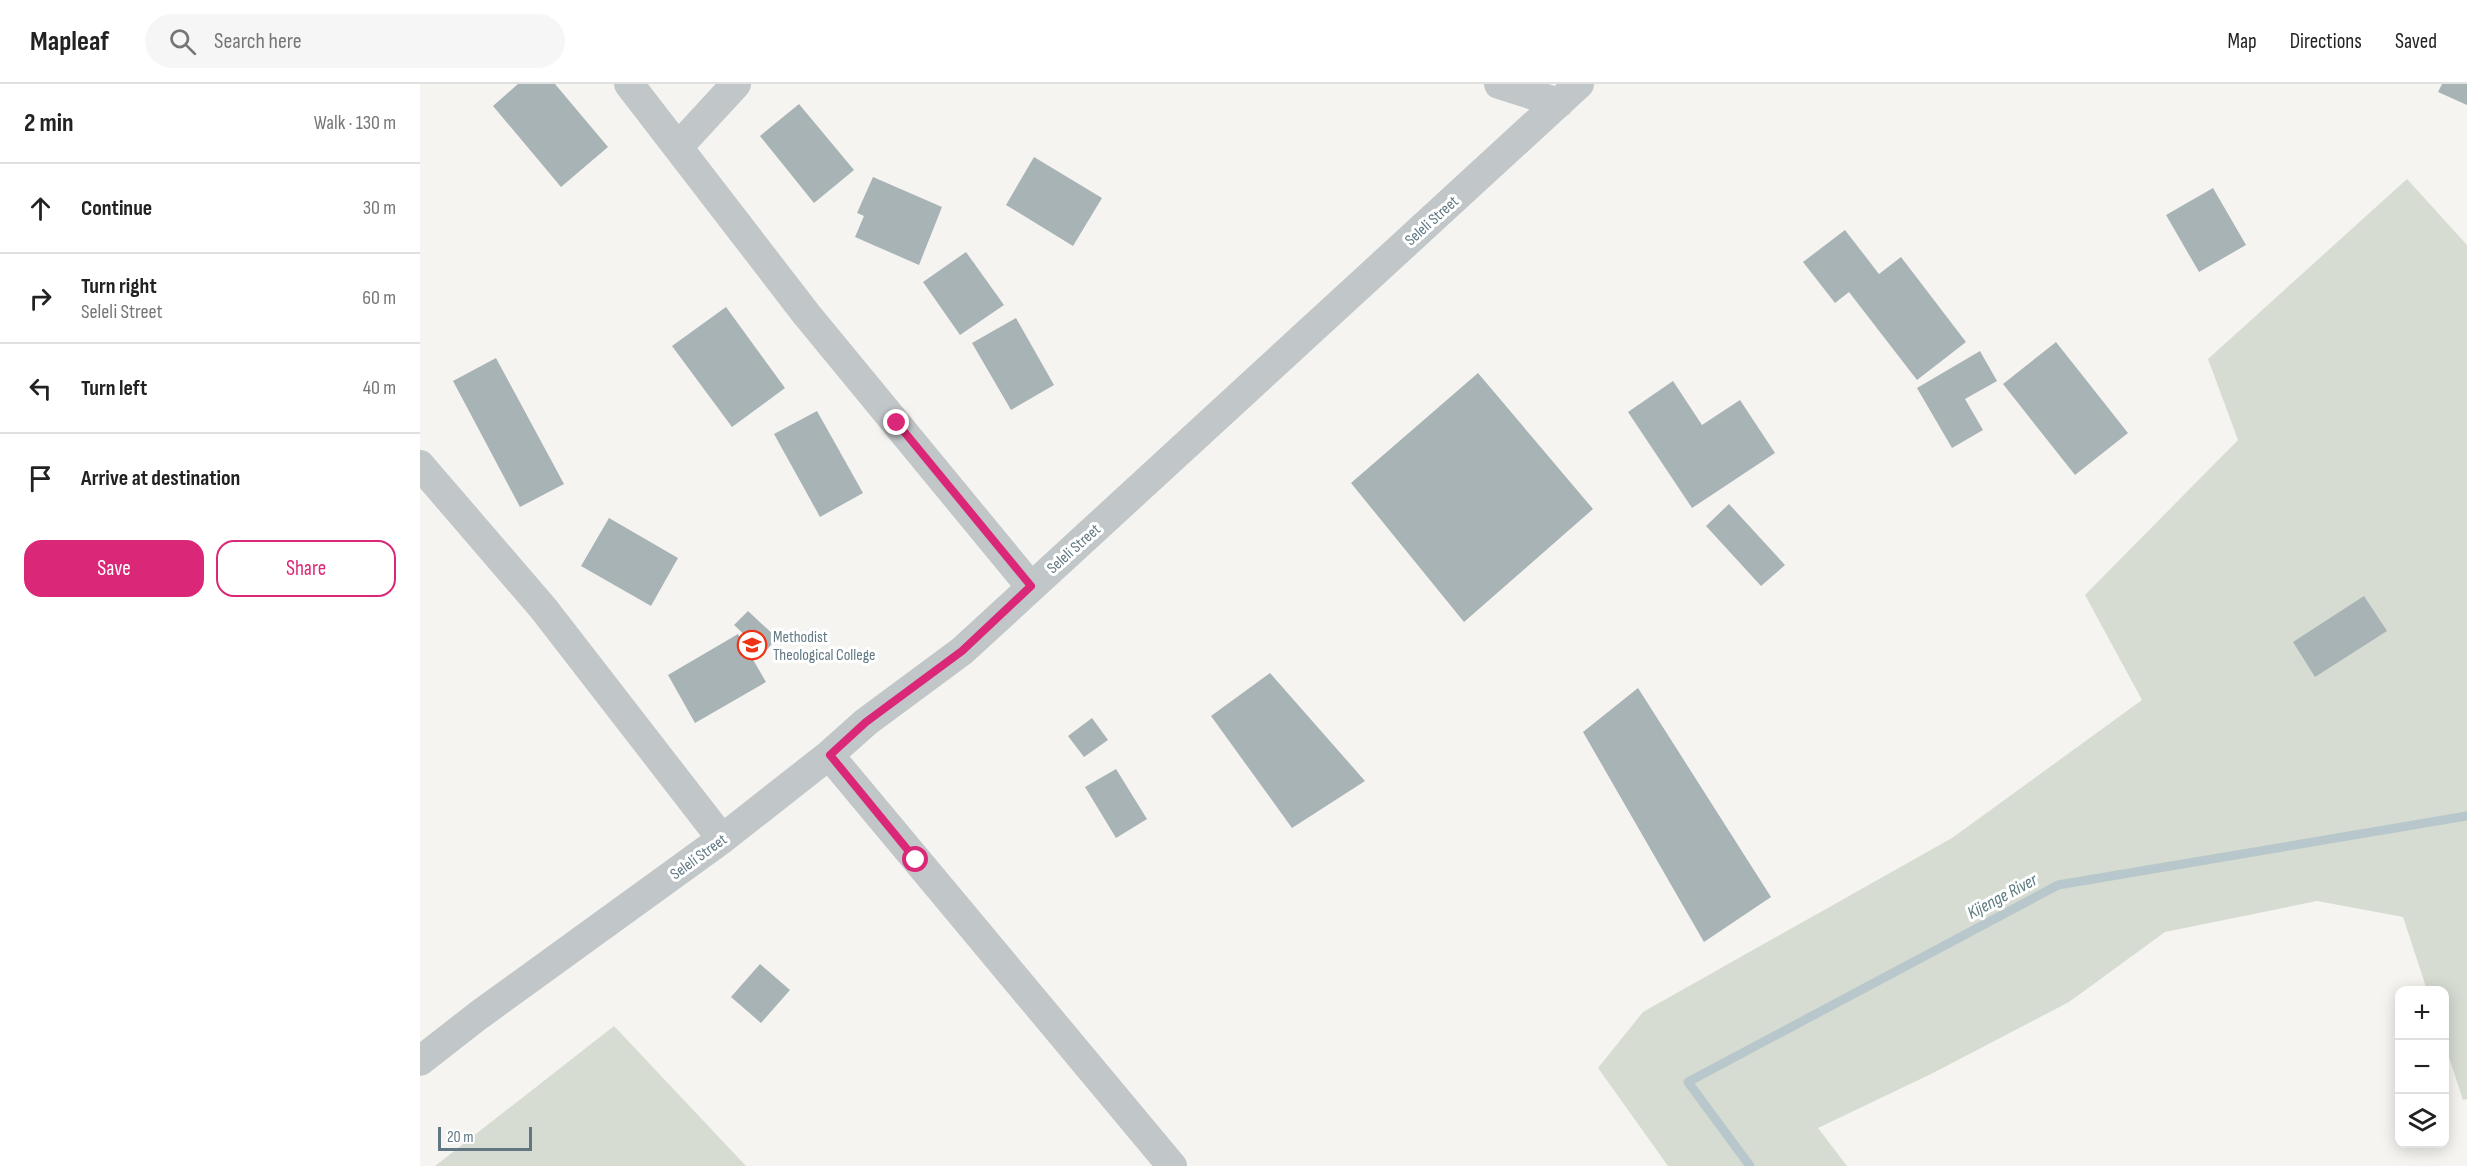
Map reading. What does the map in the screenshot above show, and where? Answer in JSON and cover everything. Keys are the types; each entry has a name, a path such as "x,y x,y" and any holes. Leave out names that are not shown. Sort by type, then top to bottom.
{"street":[{"path":"629,84 807,315 1031,586"},
{"path":"678,147 736,84"},
{"path":"1499,84 1569,94"},
{"name":"Seleli Street","path":"420,1061 479,1015 722,839 830,755 866,722 962,651 1569,94"},
{"path":"420,465 543,608 722,839"},
{"path":"830,755 1172,1166"}],"shaded area":[{"path":"2407,179 2467,245 2467,1099 2463,1100 2449,1057 2449,986 2426,986 2403,917 2317,901 2165,932 2069,1002 1931,1074 1818,1128 1847,1166 1668,1166 1598,1068 1643,1012 1952,838 2142,700 2085,595 2238,440 2208,359"},
{"path":"614,1026 746,1166 435,1166"}],"building":[{"path":"518,84 555,84 608,147 561,187 493,106"},
{"path":"2442,84 2467,84 2467,105 2438,92"},
{"path":"799,104 854,170 814,203 760,136"},
{"path":"1034,157 1102,198 1073,246 1006,205"},
{"path":"873,177 942,207 919,265 855,237 864,216 857,213"},
{"path":"2213,188 2246,245 2199,272 2166,215"},
{"path":"1845,230 1879,274 1901,257 1966,342 1917,380 1849,292 1835,303 1803,262"},
{"path":"966,252 1004,305 960,335 923,282"},
{"path":"726,307 785,388 732,427 672,346"},
{"path":"1016,318 1054,385 1011,410 972,343"},
{"path":"2056,342 2128,433 2075,475 2003,384"},
{"path":"1980,351 1997,381 1965,399 1983,430 1952,448 1917,388"},
{"path":"496,358 564,484 520,507 453,381"},
{"path":"1478,373 1593,509 1464,622 1351,483"},
{"path":"1673,381 1702,425 1740,400 1775,453 1692,508 1628,412"},
{"path":"817,411 863,493 820,517 774,434"},
{"path":"1729,504 1785,565 1761,586 1706,526"},
{"path":"609,518 678,558 651,606 581,566"},
{"path":"2364,596 2387,631 2315,677 2293,642"},
{"path":"748,611 777,638 764,653 734,625"},
{"path":"738,634 766,682 695,723 668,675"},
{"path":"1270,673 1365,781 1292,828 1211,716"},
{"path":"1638,688 1771,897 1704,942 1583,732"},
{"path":"1092,718 1108,740 1084,757 1068,736"},
{"path":"1116,769 1147,819 1116,838 1085,787"},
{"path":"760,964 790,990 761,1023 731,997"}],"waterway":[{"name":"Kijenge River","path":"1750,1166 1688,1082 2058,885 2467,816"}],"place":[{"name":"Methodist Theological College","path":"752,645"}],"route":[{"path":"897,423 1031,586 962,651 866,722 830,755 916,860"}]}
